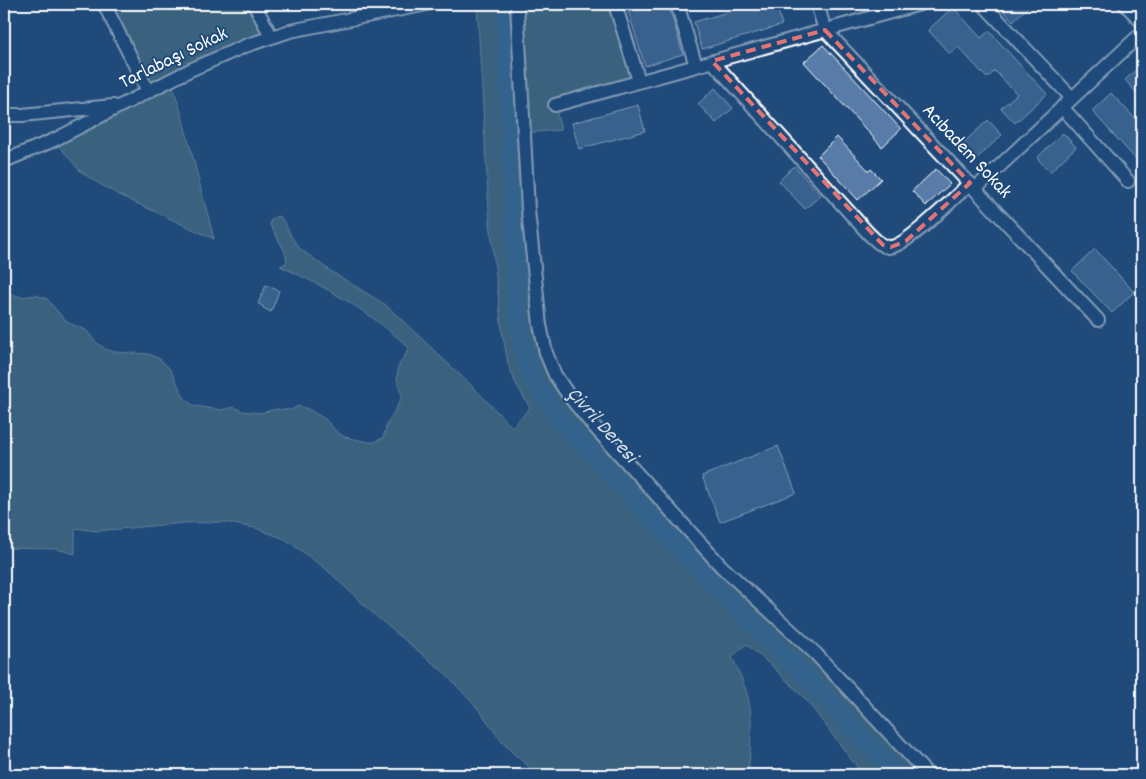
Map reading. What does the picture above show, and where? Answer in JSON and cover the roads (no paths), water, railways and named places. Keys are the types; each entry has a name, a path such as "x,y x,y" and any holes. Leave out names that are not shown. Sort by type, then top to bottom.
{"street":[{"path":"104,4 148,91"},
{"path":"254,4 271,36"},
{"name":"Tarlabaşı Sokak","path":"4,161 54,140 190,70 271,36 381,8 427,4"},
{"path":"517,4 530,227 540,325 546,353 555,375 591,423 721,566 816,654 928,775"},
{"path":"614,4 640,81"},
{"path":"677,4 696,66"},
{"name":"Acıbadem Sokak","path":"817,4 825,30 1098,320"},
{"path":"555,105 920,4"},
{"path":"983,4 1067,103 1128,181"},
{"path":"1125,4 1142,22"},
{"path":"712,61 869,234 882,245 891,247 906,241 972,186 1067,103 1142,33"},
{"path":"4,115 22,115 121,105"}],"waterway":[{"name":"Çivril Deresi","path":"505,4 518,314 522,344 535,383 559,418 721,592 810,680 898,775"}]}
